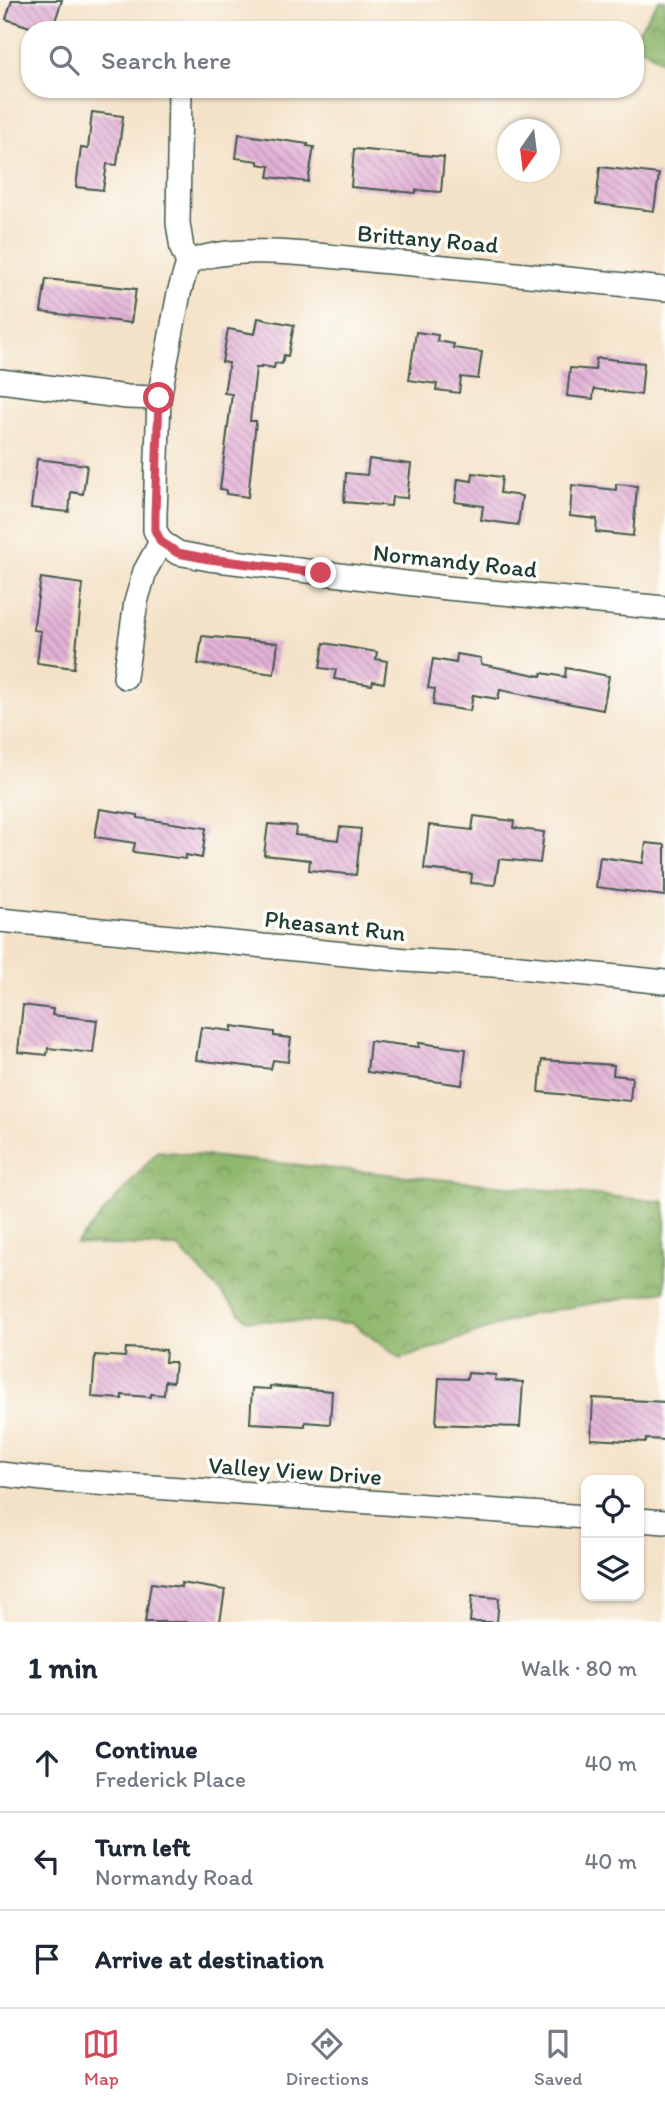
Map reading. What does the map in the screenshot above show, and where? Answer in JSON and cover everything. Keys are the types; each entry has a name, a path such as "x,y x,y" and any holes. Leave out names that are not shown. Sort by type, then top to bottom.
{"street":[{"path":"125,677 135,603 145,571 161,542 155,530 159,398 179,293 188,263 182,249 178,223 180,98"},
{"name":"Brittany Road","path":"188,263 200,257 224,253 270,252 519,273 665,289"},
{"path":"0,381 127,397 159,398"},
{"name":"Normandy Road","path":"161,542 178,553 209,559 447,588 665,608"},
{"name":"Pheasant Run","path":"0,920 406,960 510,966 665,982"},
{"name":"Valley View Drive","path":"0,1474 52,1480 581,1517"},
{"path":"644,1520 665,1522"}],"green space":[{"path":"659,0 665,0 665,64 644,49 644,22"},
{"path":"158,1151 665,1202 665,1291 531,1314 401,1359 352,1323 247,1320 178,1247 76,1244"}],"building":[{"path":"12,0 62,0 55,21 21,21 21,24 6,19"},
{"path":"92,112 123,116 117,165 107,164 103,190 76,187 81,148 88,149"},
{"path":"239,134 314,147 308,182 268,177 270,166 258,164 258,161 236,158"},
{"path":"354,149 444,157 441,192 416,190 416,193 351,187"},
{"path":"600,167 659,174 654,211 596,204"},
{"path":"46,279 136,289 131,323 41,312"},
{"path":"258,318 294,325 288,356 284,355 282,364 275,363 274,368 256,368 250,421 256,421 248,497 226,494 226,490 220,489 232,394 224,393 229,363 222,362 228,329 255,334"},
{"path":"416,332 438,335 437,341 454,344 453,348 482,352 478,379 461,377 459,393 436,390 437,384 409,380"},
{"path":"596,359 644,363 641,395 594,389 593,399 567,396 570,368 595,370"},
{"path":"37,459 87,465 83,494 71,492 69,512 31,508"},
{"path":"369,459 411,464 407,498 392,497 391,506 344,502 346,473 367,475"},
{"path":"473,473 502,477 500,493 522,496 518,525 481,520 483,506 455,502 458,479 472,481"},
{"path":"616,484 637,486 633,536 596,532 597,519 570,516 572,485 616,490"},
{"path":"41,578 83,584 74,668 37,663 41,631 33,630"},
{"path":"202,636 278,643 274,674 198,664"},
{"path":"324,643 377,652 376,659 387,661 384,683 373,681 372,685 334,679 336,670 320,668"},
{"path":"457,654 481,658 481,664 541,676 542,673 565,677 566,668 609,676 603,710 500,690 498,699 473,695 470,711 433,705 435,689 428,688 433,659 456,663"},
{"path":"100,809 138,815 138,818 206,828 202,858 186,855 185,859 133,852 135,843 95,837"},
{"path":"474,816 514,821 513,828 544,832 540,863 499,859 495,885 471,883 472,874 424,869 429,825 472,830"},
{"path":"268,824 296,826 295,835 338,840 340,827 361,829 356,875 309,870 310,860 264,855"},
{"path":"646,843 665,845 665,896 596,887 600,857 643,863"},
{"path":"23,1005 53,1009 52,1015 97,1020 93,1053 48,1048 47,1055 18,1052"},
{"path":"232,1026 274,1032 274,1036 291,1038 288,1062 273,1060 271,1069 196,1060 201,1027 232,1031"},
{"path":"370,1041 466,1049 462,1085 367,1072"},
{"path":"542,1060 614,1065 613,1075 632,1077 630,1101 539,1092"},
{"path":"126,1348 166,1350 165,1362 175,1362 173,1382 165,1381 164,1395 122,1395 122,1399 92,1397 95,1355 125,1357"},
{"path":"468,1373 496,1375 495,1380 523,1382 520,1427 436,1424 439,1378 467,1379"},
{"path":"270,1386 332,1391 330,1424 305,1422 305,1426 250,1423 252,1388 270,1389"},
{"path":"593,1398 665,1402 665,1440 646,1439 646,1442 591,1439"},
{"path":"151,1583 181,1587 181,1583 225,1590 220,1622 145,1622"},
{"path":"472,1596 499,1598 497,1622 470,1622"}],"route":[{"path":"159,398 155,530 161,542 178,553 321,573"}]}
